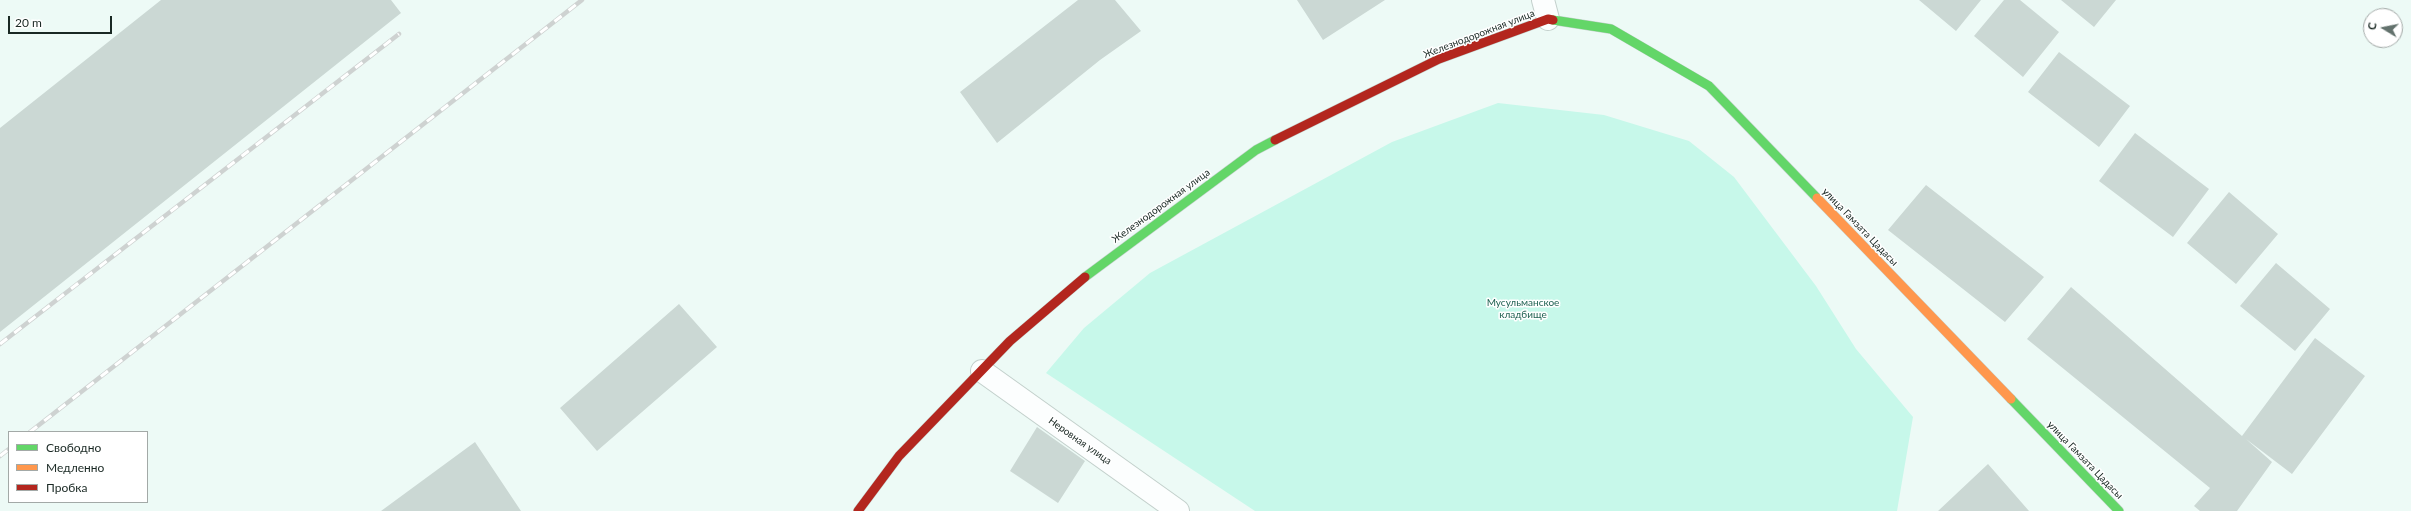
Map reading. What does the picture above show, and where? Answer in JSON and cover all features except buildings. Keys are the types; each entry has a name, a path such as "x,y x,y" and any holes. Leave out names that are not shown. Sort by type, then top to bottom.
{"street":[{"name":"Железнодорожная улица","path":"858,511 899,456 1010,341 1102,262 1256,150 1439,59 1545,10"},
{"name":"улица Гамзата Цадасы","path":"1545,10 1611,29 1709,86 2119,511"},
{"name":"Неровная улица","path":"982,371 1178,511"}],"green space":[{"name":"Мусульманское кладбище","path":"1498,103 1604,115 1689,141 1734,177 1816,286 1856,349 1913,417 1897,511 1255,511 1046,373 1084,328 1150,273 1392,142"}],"railway":[{"path":"31,431 582,0"},
{"path":"0,344 399,34"},
{"path":"0,456 8,450"}],"traffic: fast":[{"path":"1553,20 1611,29 1709,86 1817,198"},
{"path":"1085,277 1256,150 1275,140"},
{"path":"2011,399 2119,511"}],"traffic: slow":[{"path":"1817,198 2011,399"}],"traffic: jam":[{"path":"1275,140 1439,59 1548,19 1553,20"},
{"path":"858,511 899,456 1010,341 1085,277"}]}
